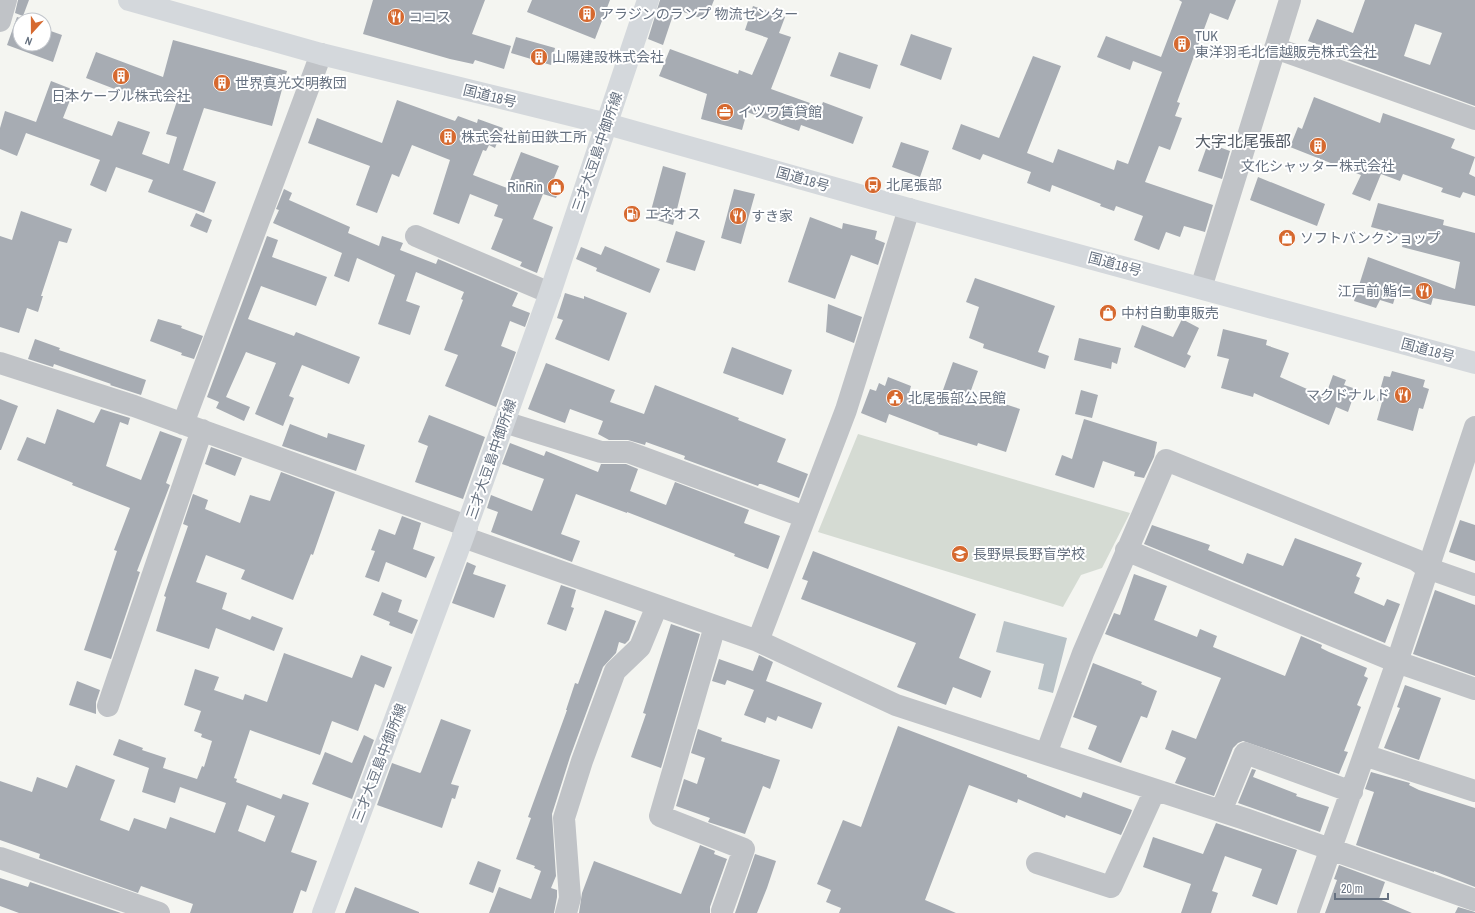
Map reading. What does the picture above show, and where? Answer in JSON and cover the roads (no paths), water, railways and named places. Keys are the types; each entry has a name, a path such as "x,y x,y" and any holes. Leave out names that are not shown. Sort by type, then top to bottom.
{"main road":[{"name":"国道18号","path":"129,0 321,54 607,124 909,209 1475,363"},
{"name":"三才大豆島中御所線","path":"323,913 465,532 550,293 648,0"}],"street":[{"path":"0,21 6,0"},
{"path":"1201,288 1290,0"},
{"path":"1275,48 1475,119"},
{"path":"108,706 192,427 321,54"},
{"path":"758,641 846,410 909,209"},
{"path":"416,236 550,293"},
{"path":"0,363 126,403 192,427 657,606 758,641 896,705 1221,811 1475,900"},
{"path":"504,422 601,452 628,452 805,517"},
{"path":"1308,913 1329,850 1352,792 1397,662 1475,427"},
{"path":"1046,754 1083,653 1166,460 1416,560 1427,568 1475,585"},
{"path":"1126,550 1397,662 1475,689"},
{"path":"566,913 570,898 564,818 582,761 615,671 640,647 657,606"},
{"path":"715,626 660,816 744,849 722,912"},
{"path":"1221,811 1245,753 1352,792"},
{"path":"1364,755 1475,791"},
{"path":"1038,863 1111,887 1155,790"},
{"path":"0,858 159,913"}],"place":[{"name":"アラジンのランプ 物流センター","path":"587,14"},
{"name":"ココス","path":"396,17"},
{"name":"TUK 東洋羽毛北信越販売株式会社","path":"1182,44"},
{"name":"山陽建設株式会社","path":"539,57"},
{"name":"日本ケーブル株式会社","path":"121,76"},
{"name":"世界真光文明教団","path":"222,83"},
{"name":"イツワ賃貸館","path":"725,112"},
{"name":"株式会社前田鉄工所","path":"448,137"},
{"name":"文化シャッター株式会社","path":"1318,146"},
{"name":"北尾張部","path":"873,185"},
{"name":"RinRin","path":"556,187"},
{"name":"エネオス","path":"632,214"},
{"name":"すき家","path":"738,216"},
{"name":"ソフトバンクショップ","path":"1287,238"},
{"name":"江戸前 鮨仁","path":"1424,291"},
{"name":"中村自動車販売","path":"1108,313"},
{"name":"マクドナルド","path":"1403,395"},
{"name":"北尾張部公民館","path":"895,398"},
{"name":"長野県長野盲学校","path":"960,554"}],"district":[{"name":"大字北尾張部","path":"1243,141"}]}
